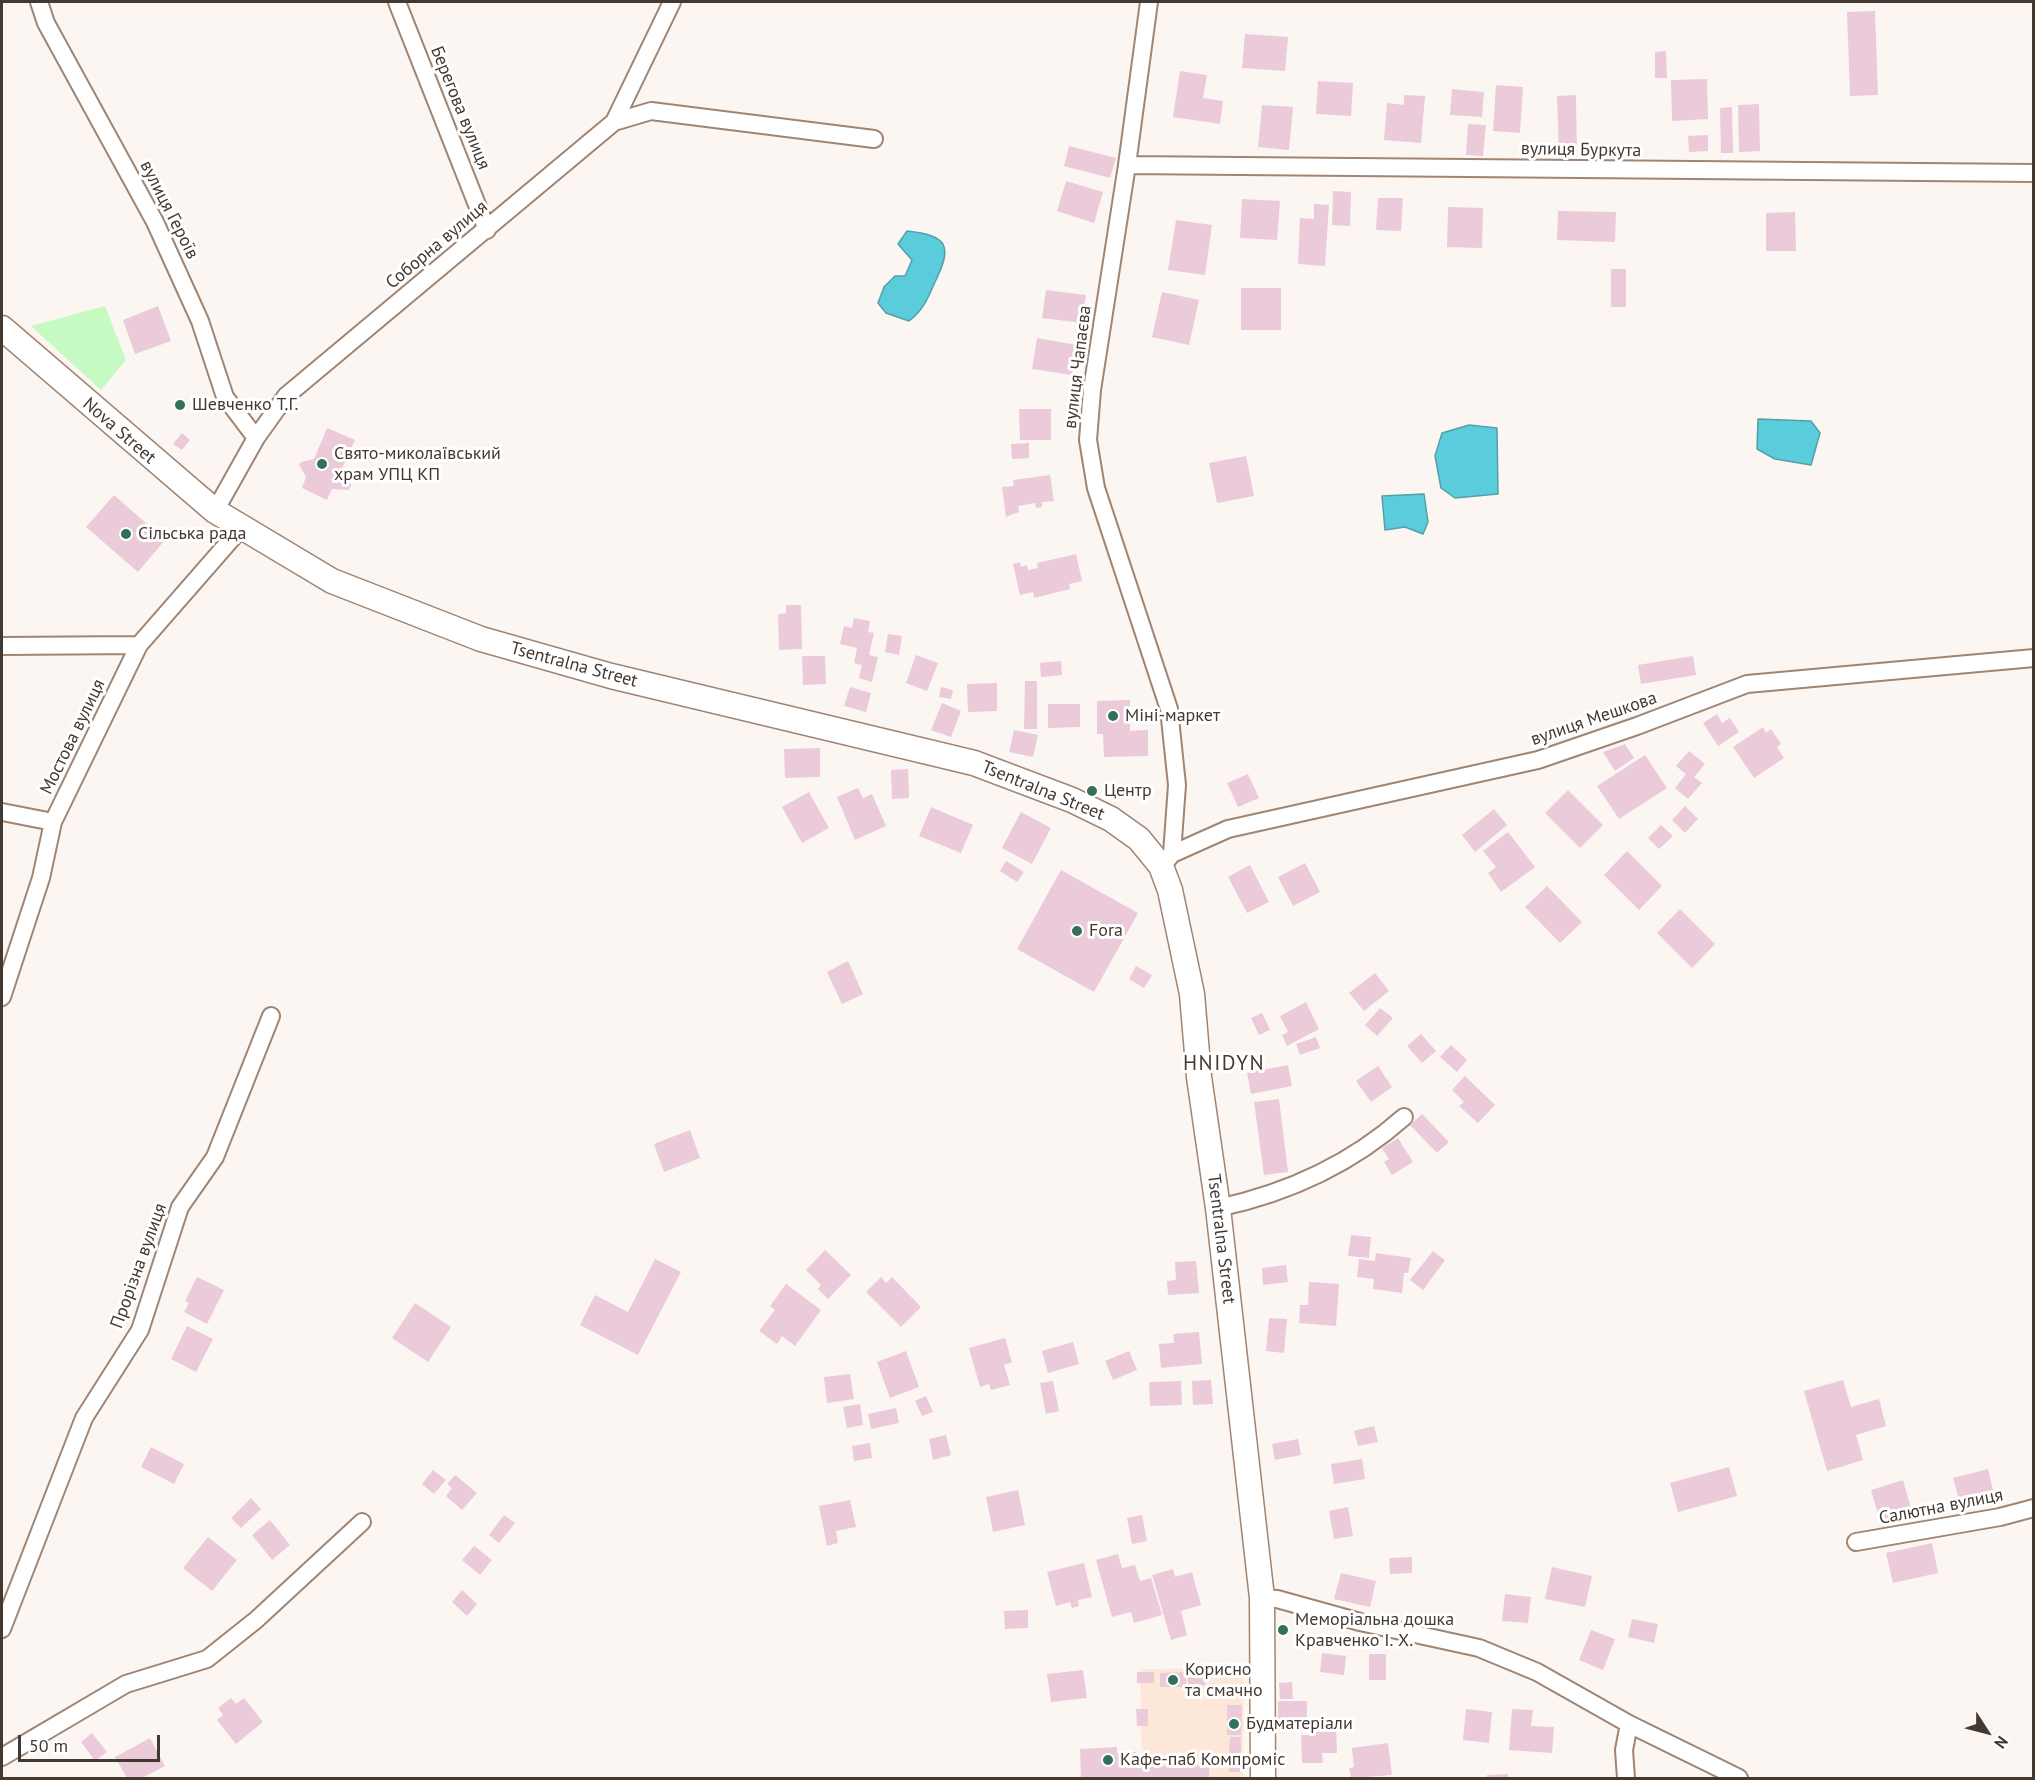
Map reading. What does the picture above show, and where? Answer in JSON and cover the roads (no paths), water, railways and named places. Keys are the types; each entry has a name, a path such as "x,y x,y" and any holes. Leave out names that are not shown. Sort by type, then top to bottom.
{"street":[{"name":"вулиця Героїв","path":"39,2 46,23 155,222 201,321 225,397 256,438"},
{"name":"Берегова вулиця","path":"397,2 487,230"},
{"name":"Соборна вулиця","path":"215,511 256,438 286,396 614,122 672,2"},
{"name":"вулиця Чапаєва","path":"1149,2 1127,165 1092,390 1088,440 1096,488 1169,709 1177,786 1166,860"},
{"path":"614,122 651,111 874,139"},
{"name":"вулиця Буркута","path":"1127,165 2034,173"},
{"name":"Nova Street","path":"2,328 215,511 242,527"},
{"name":"Tsentralna Street","path":"242,527 332,581 481,639 611,676 974,763 1072,800 1111,819 1166,860 1192,994 1199,1077 1218,1208 1262,1598 1263,1779"},
{"name":"Мостова вулиця","path":"2,997 41,878 52,822 139,645 242,527"},
{"path":"2,646 139,645"},
{"name":"вулиця Мешкова","path":"1166,860 1228,830 1538,760 1637,726 1747,684 2034,658"},
{"path":"2,812 52,822"},
{"name":"Прорізна вулиця","path":"2,1629 84,1418 140,1330 180,1207 214,1157 271,1016"},
{"path":"1218,1208 1309,1180 1352,1157 1404,1117"},
{"name":"Салютна вулиця","path":"1856,1542 2000,1517 2034,1508"},
{"path":"2,1757 126,1684 207,1659 271,1607 362,1521"},
{"path":"1262,1598 1277,1599 1360,1622 1479,1648 1537,1672 1629,1724 1739,1779"},
{"path":"1626,1779 1624,1750 1629,1724"}],"water":[{"path":"907,231 939,239 945,251 941,270 927,299 918,313 909,321 886,313 878,303 884,287 895,276 905,276 912,260 898,244"},
{"path":"1758,419 1811,421 1820,433 1811,465 1775,459 1757,449"},
{"path":"1469,425 1497,428 1498,494 1455,498 1441,488 1435,456 1442,433"},
{"path":"1424,494 1428,522 1423,534 1405,527 1385,530 1382,496"}],"place":[{"name":"Шевченко Т.Г.","path":"180,405"},
{"name":"Свято-миколаївський храм УПЦ КП","path":"322,464"},
{"name":"Сільська рада","path":"126,534"},
{"name":"Міні-маркет","path":"1113,716"},
{"name":"Центр","path":"1092,791"},
{"name":"Fora","path":"1077,931"},
{"name":"Меморіальна дошка Кравченко І. Х.","path":"1283,1630"},
{"name":"Корисно та смачно","path":"1173,1680"},
{"name":"Будматеріали","path":"1234,1724"},
{"name":"Кафе-паб Компроміс","path":"1108,1760"}],"district":[{"name":"HNIDYN","path":"1224,1064"}]}
